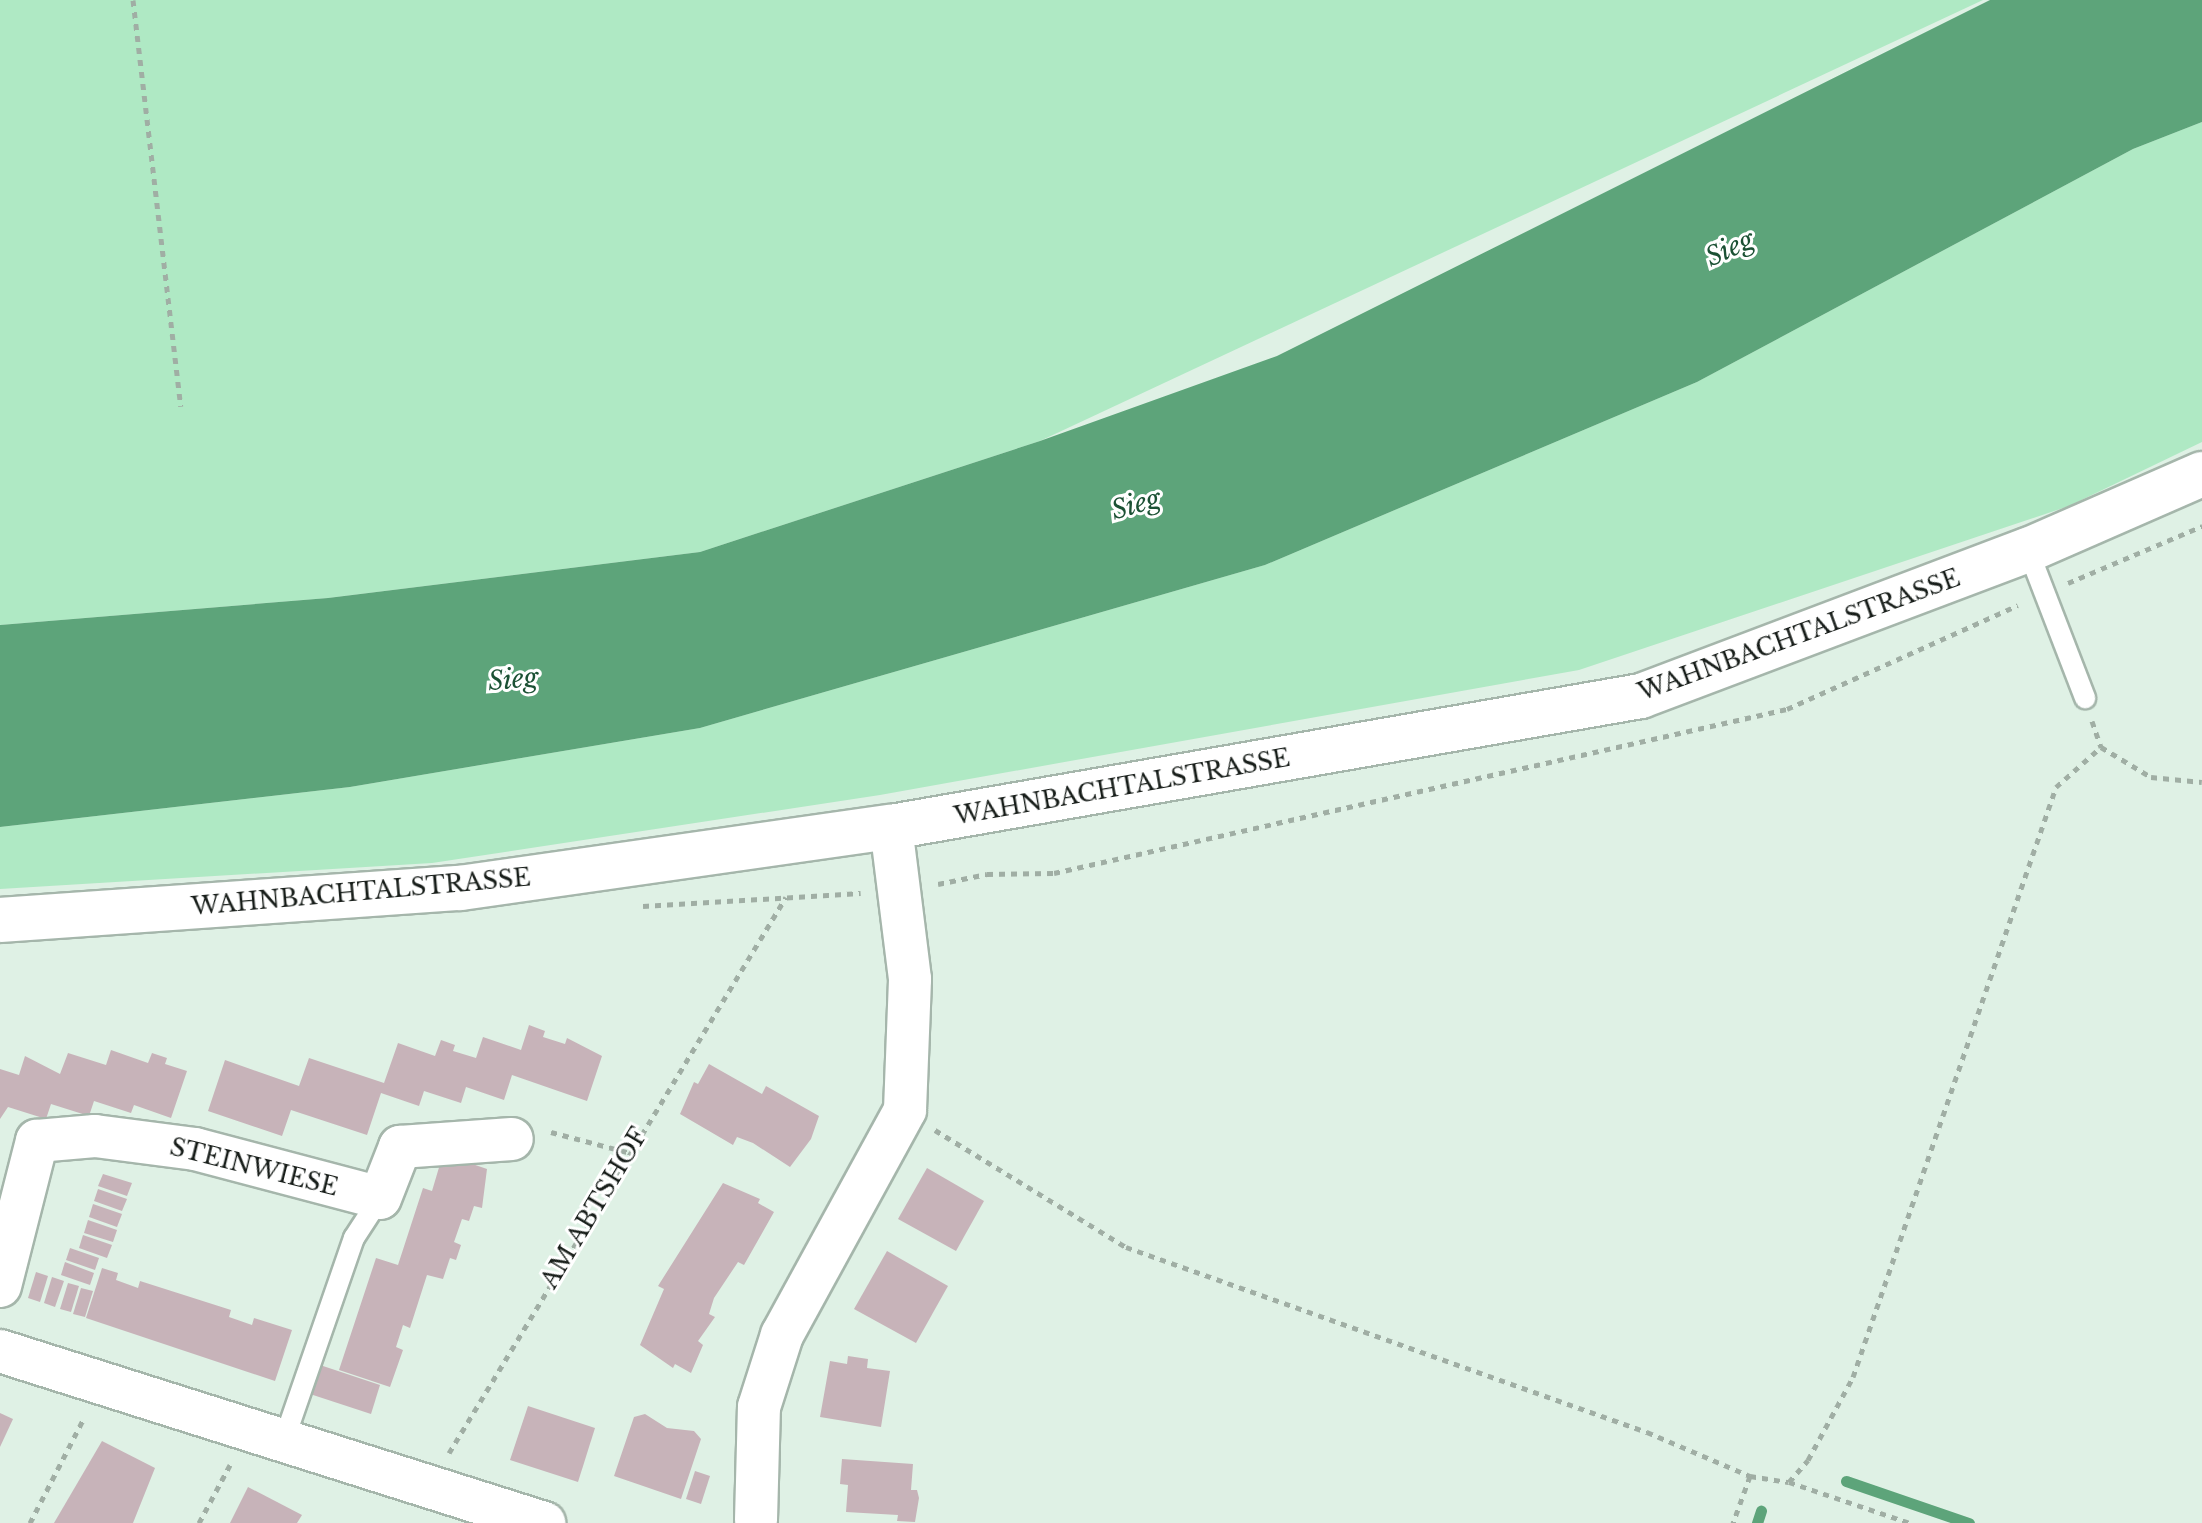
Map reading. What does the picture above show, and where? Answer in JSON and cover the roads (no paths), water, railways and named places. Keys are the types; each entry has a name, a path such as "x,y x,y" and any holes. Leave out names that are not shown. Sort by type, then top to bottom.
{"main road":[{"name":"WAHNBACHTALSTRASSE","path":"0,920 460,888 891,827 1641,696 2028,550 2202,474"}],"street":[{"path":"758,1522 759,1407 782,1335 905,1110 910,979 891,827"},
{"name":"STEINWIESE","path":"0,1286 18,1142 95,1136 195,1149 380,1198"},
{"path":"380,1198 400,1147 512,1139"},
{"path":"0,1351 544,1523"}],"lane":[{"path":"2028,550 2085,698"},
{"path":"266,1434 354,1238 380,1198"}],"water":[{"name":"Sieg","path":"1990,0 2202,0 2202,122 2133,149 1697,382 1265,565 700,728 350,787 0,827 0,625 328,598 700,552 1040,441 1277,356"}],"waterway":[{"path":"1846,1481 1969,1523"},
{"path":"1757,1523 1761,1511"}]}
